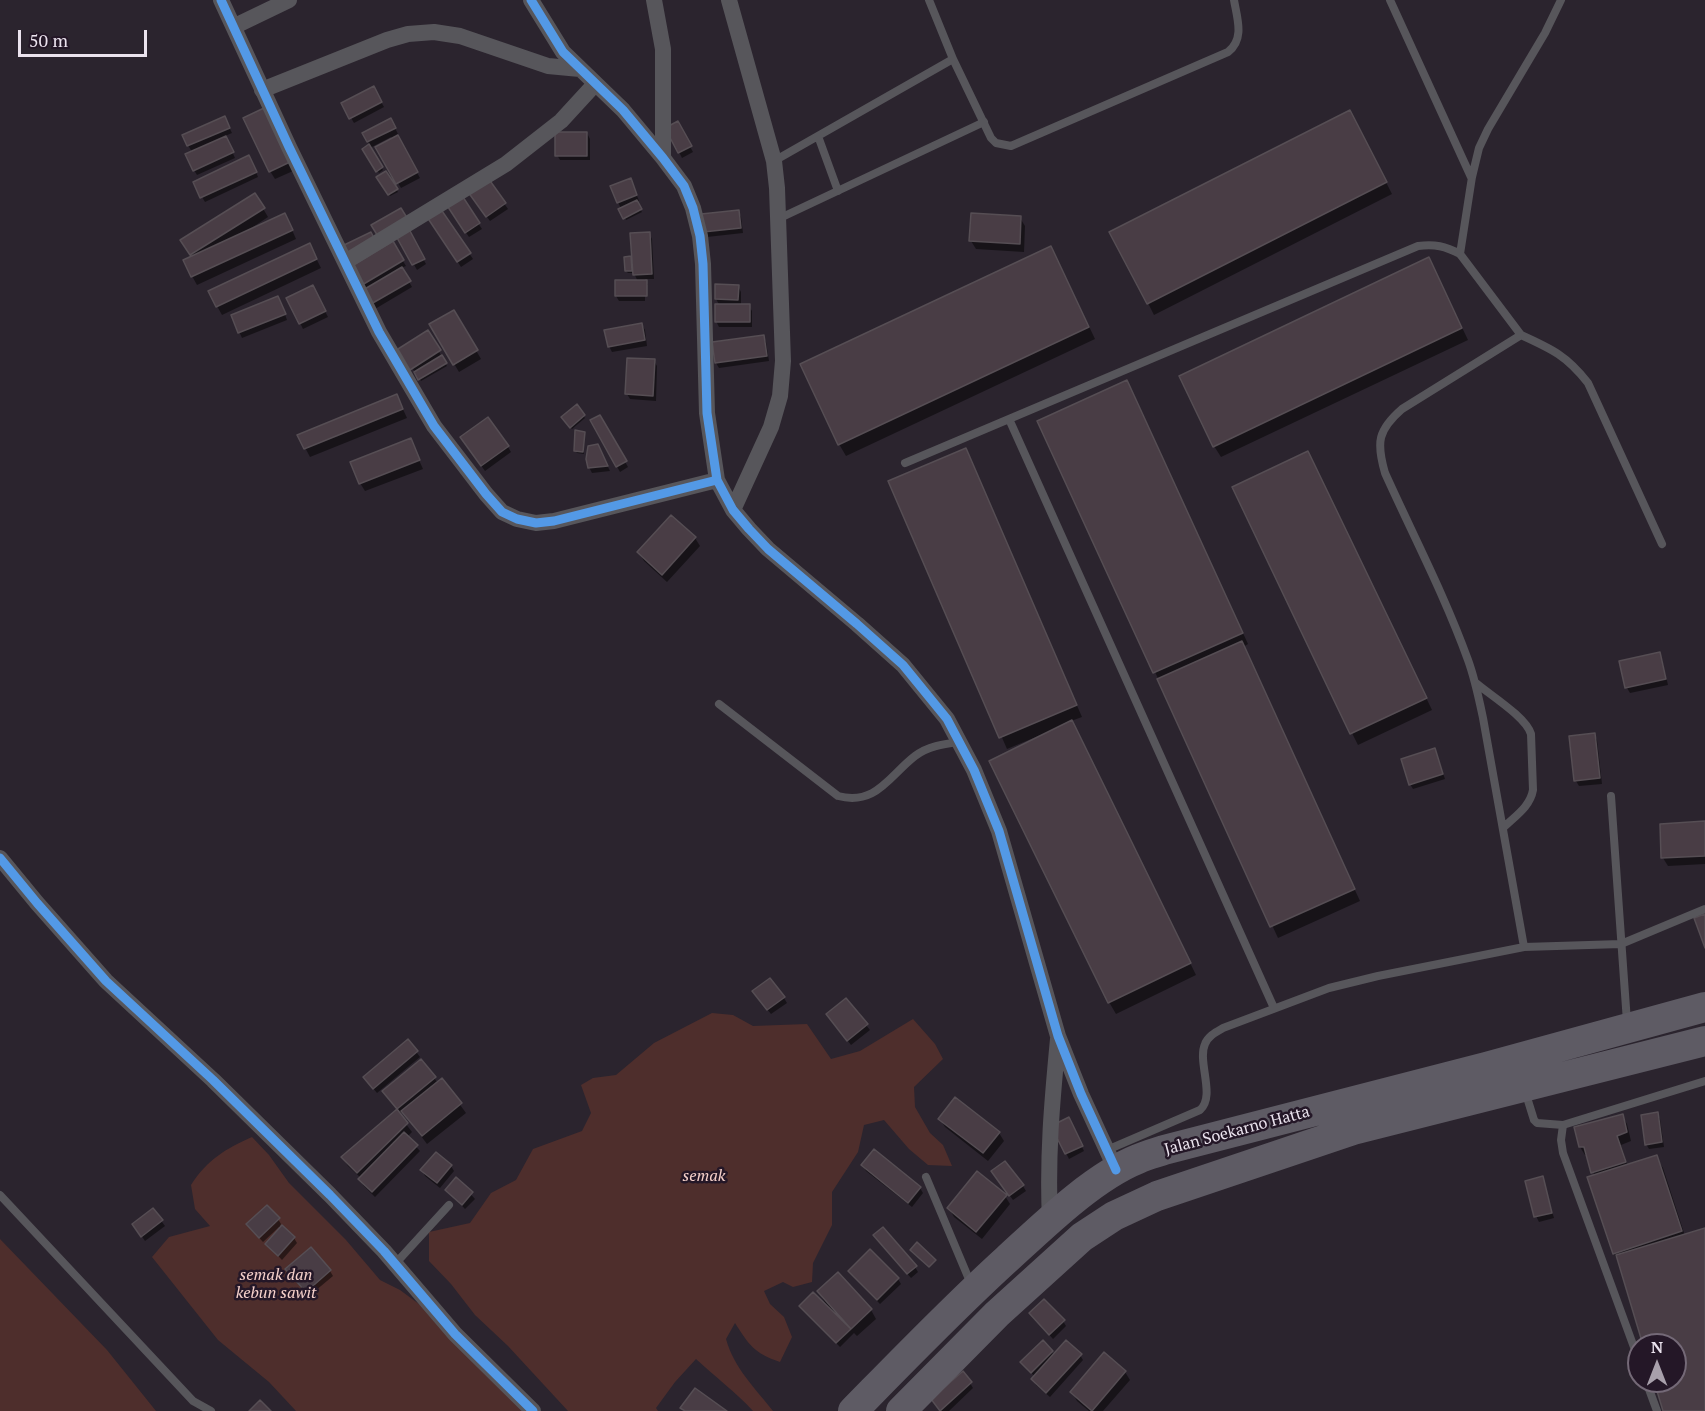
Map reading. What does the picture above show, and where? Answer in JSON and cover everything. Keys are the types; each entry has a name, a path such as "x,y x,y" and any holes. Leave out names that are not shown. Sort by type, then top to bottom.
{"highway":[{"name":"Jalan Soekarno Hatta","path":"853,1411 974,1289 1083,1193 1112,1160 1137,1159 1705,1007"},
{"name":"Jalan Soekarno Hatta","path":"901,1411 997,1314 1082,1237 1114,1216 1157,1196 1353,1130 1705,1041"}],"street":[{"path":"221,0 379,332 434,426 502,512 517,519 536,523 554,521 717,480"},
{"path":"235,26 289,0"},
{"path":"531,0 563,52 623,110 684,186 693,208 700,236 703,264 707,413 717,480 733,510 768,549 903,665 946,719 974,770 999,831 1058,1035 1081,1094 1112,1160"},
{"path":"654,0 663,49 663,158"},
{"path":"729,0 774,161 783,361 780,396 771,427 733,510"},
{"path":"262,90 387,40 408,34 434,32 460,36 548,66 580,69"},
{"path":"345,262 506,164 561,121 595,84"},
{"path":"0,858 106,981 255,1120 396,1264 455,1334 533,1411"},
{"path":"1050,1221 1049,1136 1058,1035"}],"lane":[{"path":"929,0 953,59 984,122 996,143 1011,146 1228,52 1239,39 1234,0"},
{"path":"1390,0 1472,177"},
{"path":"1460,254 1479,147 1545,33 1561,0"},
{"path":"774,161 953,59"},
{"path":"778,219 984,122"},
{"path":"818,136 838,191"},
{"path":"905,463 1418,246 1434,244 1448,247 1460,254 1521,335 1558,352 1576,368 1588,383 1662,544"},
{"path":"1521,335 1402,409 1387,422 1381,438 1379,454 1384,473 1448,610 1469,661 1503,828 1524,947"},
{"path":"1009,418 1274,1008"},
{"path":"1475,683 1520,719 1531,734 1532,798 1529,804 1503,828"},
{"path":"719,704 838,796 849,799 871,795 916,755 926,749 959,742"},
{"path":"1611,796 1628,1028"},
{"path":"1112,1160 1205,1106 1207,1095 1203,1053 1205,1044 1211,1036 1223,1028 1329,988 1378,976 1524,947 1621,944 1705,909"},
{"path":"1524,1088 1537,1123 1563,1125 1705,1081"},
{"path":"1563,1125 1561,1140 1563,1153 1629,1333"},
{"path":"926,1177 974,1289"},
{"path":"0,1195 193,1401 211,1411"},
{"path":"396,1264 449,1205"},
{"path":"1651,1393 1658,1411"}],"green space":[{"name":"semak","path":"712,1013 733,1015 753,1026 807,1024 831,1059 860,1051 913,1019 935,1044 943,1059 914,1087 915,1107 930,1133 943,1145 952,1166 928,1165 909,1149 884,1120 864,1125 858,1152 832,1192 832,1225 813,1263 812,1282 793,1287 783,1282 764,1291 770,1304 784,1317 792,1337 780,1362 753,1347 735,1323 726,1339 734,1359 752,1386 773,1411 753,1411 696,1359 656,1408 658,1411 568,1411 508,1346 475,1315 451,1284 429,1261 429,1232 470,1223 491,1193 516,1180 533,1149 582,1131 591,1113 581,1085 593,1078 616,1075 654,1043"},
{"name":"semak dan kebun sawit","path":"252,1137 269,1155 289,1183 346,1240 380,1280 400,1290 431,1313 535,1411 296,1411 269,1382 218,1340 152,1257 169,1237 210,1226 195,1209 191,1185 217,1156"},
{"path":"0,1239 107,1350 156,1411 0,1411"}],"building":[{"path":"374,86 382,102 349,119 341,103"},
{"path":"264,108 290,162 269,172 243,118"},
{"path":"1350,110 1387,182 1147,304 1109,232"},
{"path":"225,116 230,128 187,146 182,135"},
{"path":"391,118 396,128 367,142 362,133"},
{"path":"678,121 692,146 678,153 665,128"},
{"path":"555,132 587,132 587,156 555,156"},
{"path":"398,135 418,172 396,184 375,147"},
{"path":"226,136 234,152 193,171 185,154"},
{"path":"369,144 383,167 376,172 362,149"},
{"path":"249,155 257,172 200,198 193,182"},
{"path":"386,171 398,189 388,195 376,177"},
{"path":"488,178 506,203 486,217 468,192"},
{"path":"631,178 637,195 617,203 610,186"},
{"path":"255,193 265,208 190,255 180,240"},
{"path":"461,194 480,223 465,233 446,204"},
{"path":"637,200 642,209 623,219 618,209"},
{"path":"401,208 409,221 379,238 371,225"},
{"path":"440,208 471,253 457,262 427,217"},
{"path":"739,210 741,228 703,232 701,214"},
{"path":"285,213 293,230 191,277 183,260"},
{"path":"971,213 1021,216 1020,244 969,241"},
{"path":"409,229 425,259 412,265 396,236"},
{"path":"371,232 375,240 345,255 340,247"},
{"path":"650,232 652,274 633,275 630,233"},
{"path":"393,241 404,260 362,285 350,267"},
{"path":"310,243 317,259 216,307 208,291"},
{"path":"1051,246 1089,327 838,445 800,364"},
{"path":"631,256 632,271 625,271 624,257"},
{"path":"1429,257 1462,328 1213,447 1179,376"},
{"path":"402,267 411,281 371,304 363,290"},
{"path":"615,280 647,280 647,296 615,296"},
{"path":"715,284 739,285 738,300 715,299"},
{"path":"313,285 326,311 299,324 286,298"},
{"path":"278,296 286,314 238,333 231,315"},
{"path":"715,304 750,304 750,322 715,322"},
{"path":"454,310 478,350 453,365 429,324"},
{"path":"642,323 645,340 608,347 604,330"},
{"path":"428,330 441,350 410,370 398,349"},
{"path":"764,335 767,356 715,363 712,342"},
{"path":"442,355 447,363 418,380 414,372"},
{"path":"627,358 655,359 653,396 625,394"},
{"path":"1127,380 1243,633 1153,673 1037,421"},
{"path":"397,394 403,409 304,449 297,435"},
{"path":"577,404 585,415 570,428 561,417"},
{"path":"600,415 627,461 616,467 590,420"},
{"path":"488,417 509,446 481,466 460,437"},
{"path":"575,430 585,432 583,452 574,451"},
{"path":"411,438 420,460 359,484 350,462"},
{"path":"598,444 608,466 588,468 586,459 588,446"},
{"path":"966,448 1077,705 999,738 888,481"},
{"path":"1308,451 1427,698 1350,734 1232,487"},
{"path":"671,515 696,537 662,575 637,552"},
{"path":"1242,641 1355,889 1270,927 1157,679"},
{"path":"1660,652 1666,679 1625,688 1619,661"},
{"path":"1072,720 1191,963 1108,1003 989,761"},
{"path":"1595,733 1600,778 1574,781 1569,736"},
{"path":"1435,748 1443,774 1409,785 1401,759"},
{"path":"1705,821 1705,856 1661,858 1660,824"},
{"path":"1705,914 1705,948 1694,918"},
{"path":"770,978 785,997 767,1010 752,991"},
{"path":"846,998 868,1024 847,1041 826,1014"},
{"path":"408,1039 418,1051 373,1089 363,1077"},
{"path":"421,1059 436,1077 397,1109 382,1091"},
{"path":"442,1078 462,1103 422,1136 401,1111"},
{"path":"955,1097 1000,1132 983,1153 938,1119"},
{"path":"397,1109 408,1123 357,1173 341,1157"},
{"path":"1658,1112 1662,1142 1645,1145 1641,1115"},
{"path":"1623,1114 1627,1132 1617,1136 1626,1162 1591,1173 1584,1147 1579,1147 1574,1127"},
{"path":"1069,1117 1083,1146 1065,1154 1051,1126"},
{"path":"404,1132 418,1145 372,1192 358,1179"},
{"path":"874,1149 921,1187 908,1203 861,1165"},
{"path":"436,1152 452,1165 437,1183 420,1170"},
{"path":"1657,1155 1682,1231 1613,1254 1587,1177"},
{"path":"1005,1161 1024,1185 1009,1196 991,1171"},
{"path":"977,1171 1007,1195 976,1232 947,1208"},
{"path":"1543,1176 1552,1213 1534,1217 1525,1181"},
{"path":"456,1177 473,1192 462,1205 445,1190"},
{"path":"267,1205 280,1218 259,1238 246,1224"},
{"path":"153,1208 163,1220 141,1237 132,1224"},
{"path":"282,1225 295,1237 278,1256 265,1244"},
{"path":"883,1227 917,1266 907,1274 873,1235"},
{"path":"1705,1228 1705,1411 1663,1411 1658,1393 1687,1393 1687,1333 1639,1333 1616,1255"},
{"path":"917,1242 936,1260 929,1267 910,1250"},
{"path":"311,1247 331,1270 306,1292 285,1269"},
{"path":"870,1249 899,1278 877,1300 848,1271"},
{"path":"838,1272 872,1309 851,1329 817,1291"},
{"path":"813,1292 851,1329 836,1343 799,1306"},
{"path":"1044,1299 1065,1320 1049,1335 1029,1313"},
{"path":"1043,1340 1053,1351 1031,1373 1020,1362"},
{"path":"1066,1340 1082,1354 1046,1393 1031,1379"},
{"path":"1104,1352 1126,1371 1092,1411 1070,1392"},
{"path":"963,1371 972,1382 940,1411 931,1399"},
{"path":"695,1388 727,1411 685,1411 680,1408"},
{"path":"260,1400 271,1411 249,1411"}],"cycle path":[{"path":"221,0 379,332 434,426 502,512 517,519 536,523 554,521 717,480 733,510 768,549 903,665 947,719 974,770 999,831 1058,1036 1081,1094 1116,1170"},
{"path":"531,0 563,52 623,110 663,158 684,186 693,208 700,236 703,264 707,413 717,480"},
{"path":"0,858 106,981 213,1080 330,1195 384,1251 455,1334 533,1411"}]}
